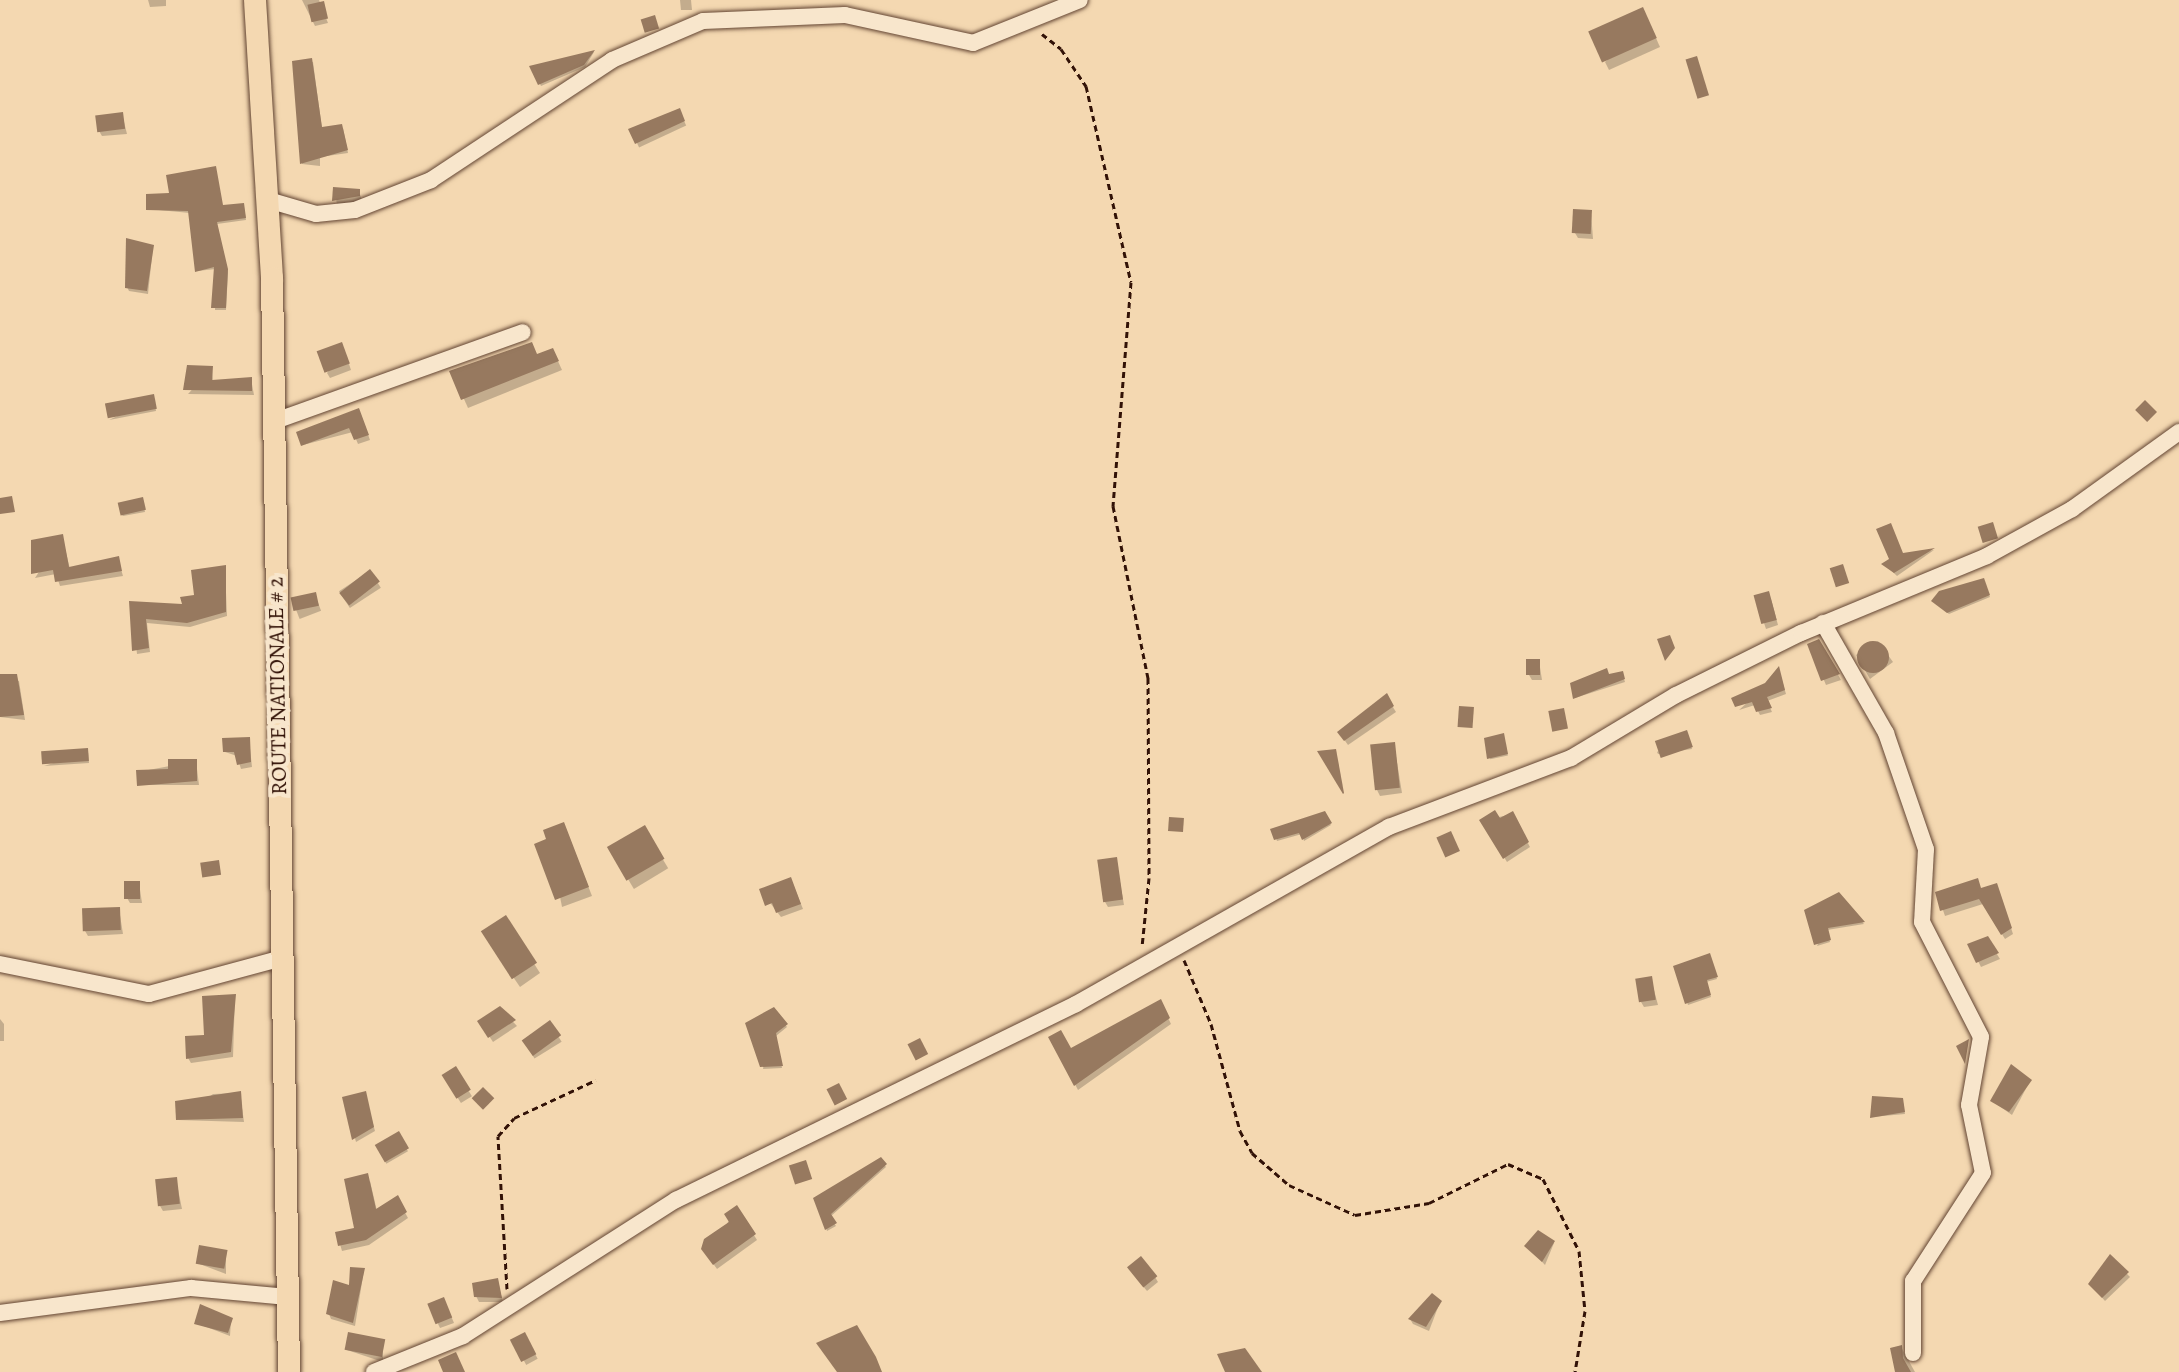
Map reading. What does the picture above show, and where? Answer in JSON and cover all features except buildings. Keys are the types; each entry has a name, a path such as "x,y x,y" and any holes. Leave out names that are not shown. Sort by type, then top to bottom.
{"main road":[{"name":"ROUTE NATIONALE # 2","path":"255,0 268,200 275,421 289,1372"}],"street":[{"path":"268,200 316,214 355,210 419,185 612,60 703,21 845,15 973,43 1021,27 1080,0"},
{"path":"275,421 523,332"},
{"path":"374,1372 509,1308 676,1200 1140,970 1179,949 1255,899 1389,827 1571,758 1676,695 1823,623 1987,556 2072,509 2179,432"},
{"path":"1823,623 1886,733 1926,849 1922,922 1981,1037 1969,1105 1983,1173 1913,1281 1913,1353"},
{"path":"0,964 149,994 282,958"},
{"path":"0,1313 191,1288 288,1297"}],"path":[{"path":"1021,27 1061,49 1086,86 1116,193 1131,282 1113,506 1148,678 1149,878 1140,970"},
{"path":"1179,949 1211,1024 1240,1131 1252,1153 1289,1185 1355,1215 1439,1200 1508,1164 1543,1179 1579,1251 1585,1311 1575,1372"},
{"path":"509,1308 498,1136 514,1118 596,1080"}]}
